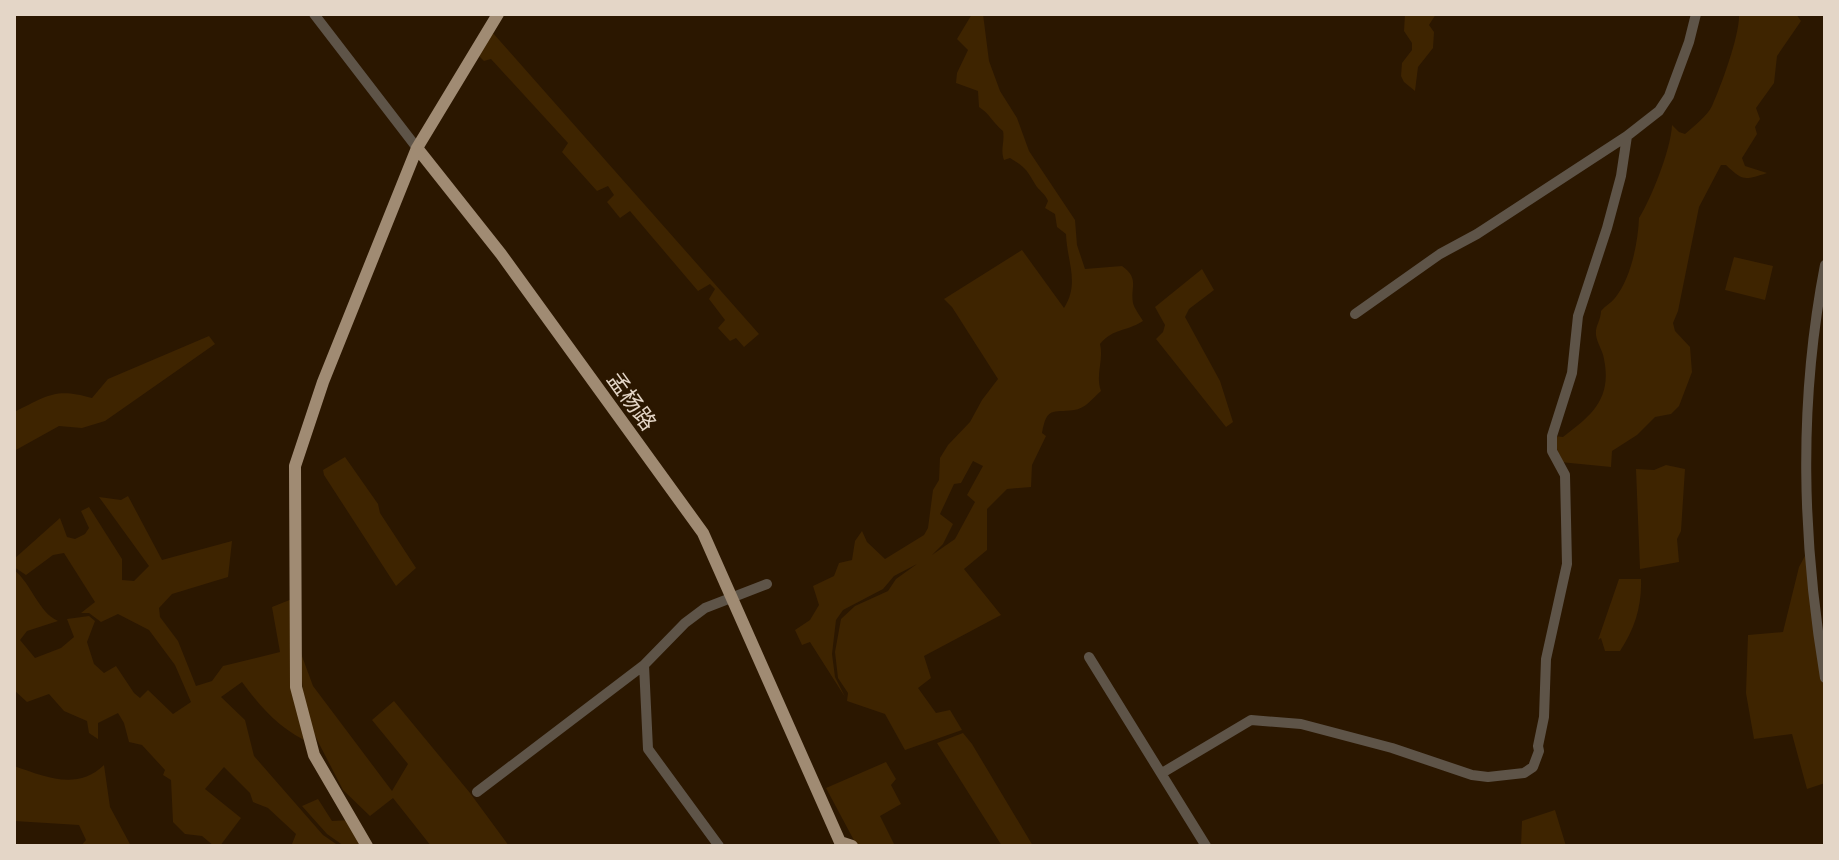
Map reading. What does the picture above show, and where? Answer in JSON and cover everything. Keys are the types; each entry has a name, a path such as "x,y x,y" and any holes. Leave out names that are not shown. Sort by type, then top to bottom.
{"main road":[{"path":"367,846 314,755 296,687 295,466 323,382 417,148 498,14"},
{"name":"孟杨路","path":"417,148 501,254 703,533 840,842 852,846"}],"street":[{"name":"孟杨路","path":"314,14 417,148"},
{"path":"1355,314 1440,254 1477,234 1627,136 1659,111 1669,96 1696,14"},
{"path":"1162,773 1251,720 1311,727 1392,748 1472,775 1488,777 1524,773 1533,767 1539,751 1544,717 1546,659 1567,564 1565,475 1552,451 1552,436 1572,373 1578,316 1607,228 1621,176 1627,136"},
{"path":"1825,265 1815,317 1805,451 1808,556 1825,678"},
{"path":"477,792 644,665 685,623 705,608 767,584"},
{"path":"1089,657 1206,846"},
{"path":"644,665 648,749 719,846"}],"shaded area":[{"path":"972,14 983,14 989,61 1000,91 1017,118 1029,151 1075,220 1077,245 1085,269 1122,266 1128,271 1133,279 1134,305 1143,321 1110,335 1100,344 1101,391 1089,403 1074,410 1052,412 1046,418 1042,433 1046,436 1032,465 1031,487 1007,489 987,509 987,550 964,569 1001,615 924,656 931,678 918,688 936,713 950,710 962,730 905,750 885,714 847,701 848,693 838,678 835,652 841,619 855,606 888,591 896,579 917,564 894,576 883,589 843,610 836,620 832,654 835,677 845,697 810,642 802,645 795,630 810,620 819,605 813,586 834,576 839,563 852,560 855,541 862,531 867,542 885,559 924,535 928,528 933,490 939,480 940,458 970,422 998,379 944,299 1022,250 1064,308 1072,281 1066,234 1057,227 1055,214 1045,208 1047,198 1022,166 1010,158 1004,160 1003,131 979,107 978,91 956,83 957,73 968,50 957,39","holes":["973,461 983,466 967,495 975,502 955,539 932,555 943,544 953,524 940,514 954,484 961,483"]},
{"path":"1405,14 1436,14 1429,25 1434,32 1433,48 1418,67 1415,91 1401,76 1402,63 1412,50 1412,43 1404,31"},
{"path":"1739,14 1796,14 1801,21 1777,56 1774,83 1756,108 1760,119 1755,127 1757,134 1742,158 1745,166 1767,173 1744,178 1726,165 1721,165 1699,207 1673,323 1675,331 1690,347 1692,372 1679,406 1671,414 1655,417 1637,435 1612,451 1611,467 1560,462 1554,436 1563,437 1583,421 1602,395 1606,373 1596,329 1601,311 1621,290 1629,270 1639,218 1659,174 1672,125 1685,134 1710,110 1729,60"},
{"path":"492,32 759,334 744,347 736,338 730,341 718,328 725,320 709,299 715,289 710,284 698,291 630,211 620,218 607,202 614,195 608,186 597,191 562,152 568,143 491,59 484,61 479,56"},
{"path":"1734,257 1773,266 1765,300 1725,290"},
{"path":"1202,269 1214,290 1189,309 1185,317 1220,381 1233,422 1226,427 1156,339 1165,325 1155,307"},
{"path":"209,336 215,344 105,421 82,428 59,426 14,451 14,412 60,393 92,398 108,379"},
{"path":"345,457 378,504 380,513 416,568 396,586 324,475 323,470"},
{"path":"1666,465 1685,469 1681,531 1677,539 1679,562 1640,569 1636,469 1654,470"},
{"path":"128,496 162,560 232,541 228,577 172,594 159,608 160,617 178,641 196,686 212,681 223,666 280,652 272,607 292,599 295,694 312,744 273,718 242,682 221,697 245,720 254,756 323,835 339,846 285,846 292,844 296,834 268,808 253,802 250,793 224,767 205,789 241,818 220,846 214,846 202,836 185,834 173,822 171,780 163,775 165,770 142,745 129,742 118,713 98,723 98,739 89,733 87,721 64,711 49,694 27,702 14,690 14,570 45,611 58,621 27,631 20,640 35,658 61,648 74,637 67,619 89,616 95,621 87,642 94,664 104,673 116,666 134,693 140,698 148,690 173,714 191,702 175,665 149,630 118,614 101,622 89,613 81,613 95,602 64,553 53,555 26,575 14,567 14,559 60,518 67,537 75,539 85,534 89,528 81,511 89,507 122,559 122,580 134,581 149,566 99,497 121,500"},
{"path":"1806,554 1825,681 1825,783 1807,789 1792,734 1754,739 1746,693 1748,635 1783,632 1799,567"},
{"path":"1619,579 1641,579 1639,607 1634,625 1620,651 1605,651 1601,638 1598,640"},
{"path":"299,648 313,686 392,791 408,764 372,720 394,701 509,846 431,846 393,798 370,816 343,790 312,730 304,704"},
{"path":"963,733 1033,846 1002,846 937,743"},
{"path":"886,762 896,779 891,785 901,804 880,816 895,846 857,846 826,788"},
{"path":"104,765 110,807 131,846 81,846 86,840 79,825 14,821 14,766 49,777 72,780 94,773"},
{"path":"318,799 332,821 351,820 365,846 344,846 327,834 302,806"},
{"path":"1555,810 1566,846 1521,846 1522,821"}]}
